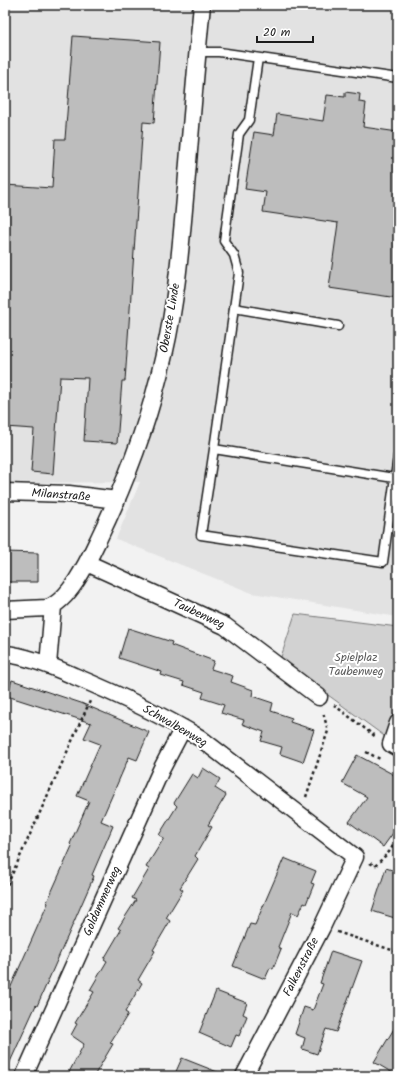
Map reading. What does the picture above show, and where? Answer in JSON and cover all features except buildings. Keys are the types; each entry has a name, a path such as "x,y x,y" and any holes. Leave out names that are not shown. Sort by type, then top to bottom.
{"street":[{"name":"Oberste Linde","path":"53,606 74,585 87,563 117,500 151,403 164,353 179,267 202,5"},
{"name":"Milanstraße","path":"5,492 69,494 117,500"},
{"name":"Taubenweg","path":"87,563 225,626 319,697"},
{"path":"5,610 47,608 53,606 48,665"},
{"name":"Schwalbenweg","path":"5,654 48,665 97,685 183,728 200,738 355,857"},
{"path":"395,746 398,723"},
{"name":"Goldammerweg","path":"24,1076 161,770 183,728"},
{"name":"Falkenstraße","path":"244,1076 322,927 355,857"}],"lane":[{"path":"197,52 219,52 398,78"},
{"path":"258,58 249,120 240,134 224,241 234,255 239,272 201,535 383,562 398,456"},
{"path":"234,308 338,326"},
{"path":"214,449 394,478"}],"path":[{"path":"5,890 97,685"},
{"path":"300,814 328,731 319,697"},
{"path":"334,706 380,739 395,746"},
{"path":"380,860 389,852 398,838"},
{"path":"322,927 398,952"}],"shaded area":[{"path":"5,5 398,5 398,617 252,593 116,539 140,482 5,483"}],"green space":[{"name":"Spielplaz Taubenweg","path":"295,614 398,627 398,705 387,738 280,660"}]}
